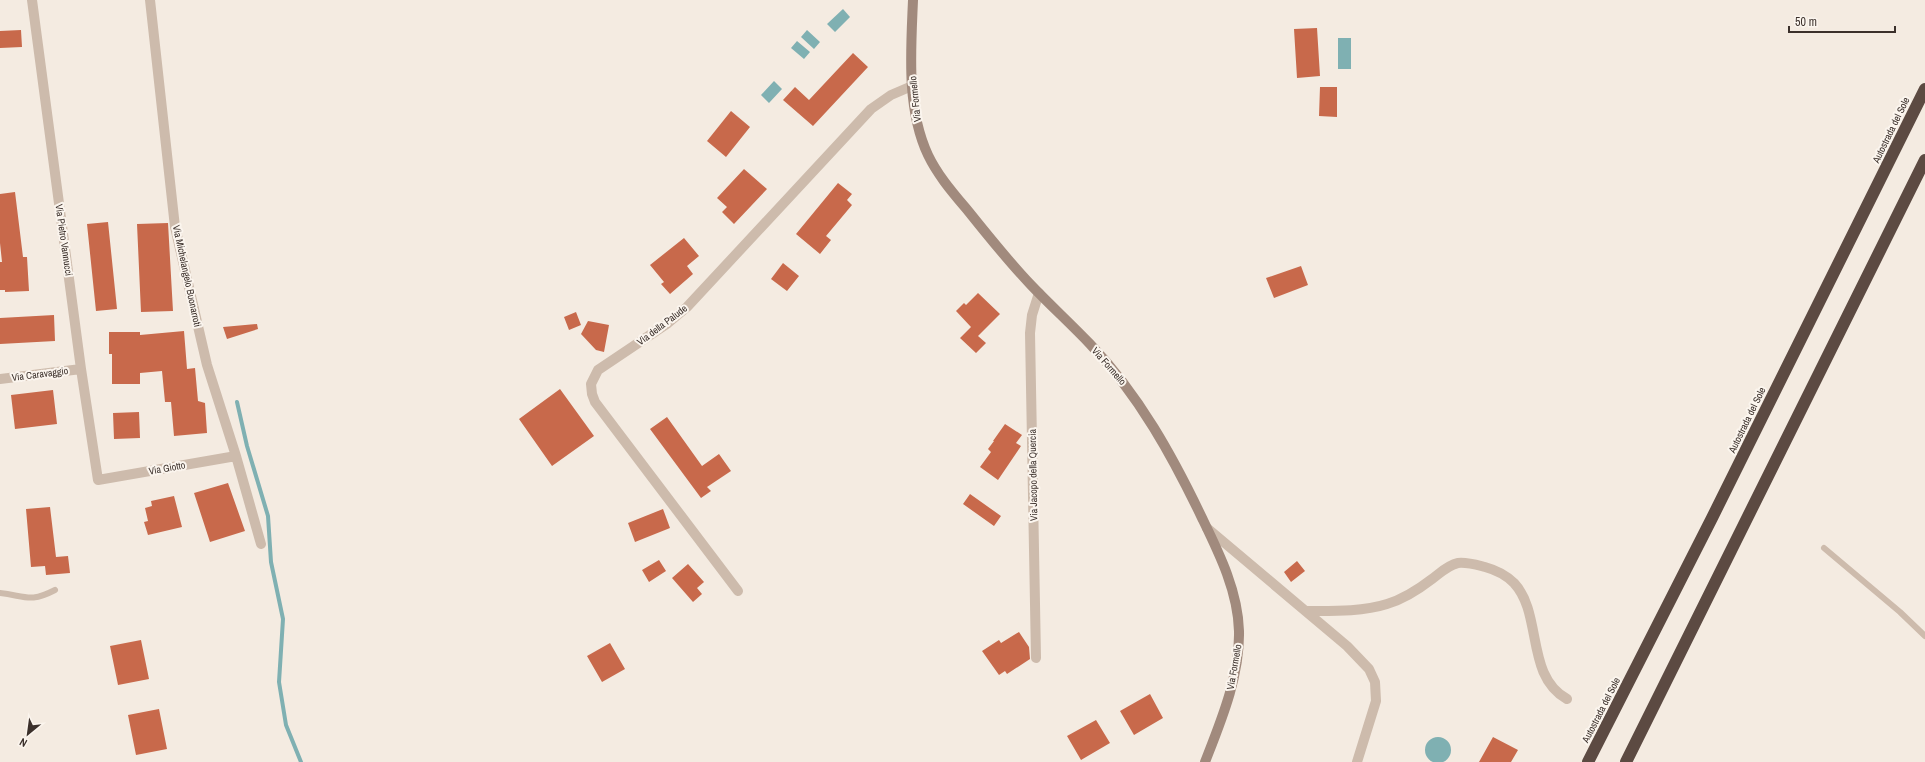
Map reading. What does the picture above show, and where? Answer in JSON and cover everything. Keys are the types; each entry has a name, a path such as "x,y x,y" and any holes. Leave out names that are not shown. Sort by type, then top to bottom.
{"highway":[{"name":"Autostrada del Sole","path":"1588,762 1712,518 1925,89"},
{"path":"1626,762 1925,160"}],"main road":[{"name":"Via Formello","path":"913,0 912,86 920,135 928,154 938,172 983,230 1039,293 1100,354 1138,402 1180,473 1207,528 1230,584 1238,616 1239,638 1236,660 1226,705 1205,762"}],"street":[{"name":"Via Pietro Vannucci","path":"32,0 81,369 98,480"},
{"name":"Via Michelangelo Buonarroti","path":"150,0 175,228 207,364 236,456 261,544"},
{"name":"Via della Palude","path":"738,591 595,402 591,389 592,379 602,367 668,323 687,307 870,109 891,95 912,86"},
{"name":"Via Jacopo della Quercia","path":"1036,658 1030,332 1032,315 1039,293"},
{"name":"Via Caravaggio","path":"0,379 81,369"},
{"name":"Via Giotto","path":"98,480 236,456"},
{"path":"1207,528 1358,656 1369,669 1375,682 1375,707 1357,762"},
{"path":"1306,611 1353,609 1389,603 1405,596 1448,567 1458,563 1491,569 1508,578 1522,594 1543,670 1551,686 1567,699"}],"lane":[{"path":"1824,548 1900,612 1925,636"},
{"path":"0,593 31,599 44,596 55,590"}],"water":[{"path":"843,9 850,17 835,32 827,24"},
{"path":"807,30 820,42 814,49 801,37"},
{"path":"1338,38 1351,38 1351,69 1338,69"},
{"path":"797,41 810,52 804,59 791,48"},
{"path":"774,81 782,89 769,103 761,95"},
{"path":"1438,737 1447,741 1451,750 1447,759 1438,763 1429,759 1425,750 1429,741"}],"building":[{"path":"1317,28 1320,76 1297,78 1294,29"},
{"path":"21,30 22,47 0,48 0,31"},
{"path":"853,53 868,67 813,126 783,100 795,87 809,100"},
{"path":"1320,87 1337,87 1337,117 1319,116"},
{"path":"731,111 750,127 726,157 707,141"},
{"path":"744,169 767,189 734,224 722,212 727,207 717,198"},
{"path":"838,183 852,194 847,200 852,205 826,236 831,240 820,254 796,234"},
{"path":"15,192 23,257 27,257 29,291 5,292 5,290 0,290 0,262 2,262 0,243 0,194"},
{"path":"108,222 117,309 96,311 87,224"},
{"path":"168,223 173,311 141,312 137,224"},
{"path":"684,238 699,256 687,266 693,274 670,294 661,284 664,282 650,265"},
{"path":"783,263 799,276 787,291 771,279"},
{"path":"1301,266 1308,285 1274,298 1266,278"},
{"path":"978,293 1000,314 978,336 986,343 976,353 960,338 971,327 956,311 964,303 966,305"},
{"path":"576,312 581,325 569,330 564,317"},
{"path":"54,315 55,341 0,344 0,318"},
{"path":"588,321 609,325 604,352 596,350 581,334"},
{"path":"257,324 258,329 227,339 223,327"},
{"path":"184,331 187,369 195,368 198,401 205,403 207,433 174,436 171,402 165,402 162,371 140,373 140,384 112,384 112,354 109,354 109,332 140,332 140,335"},
{"path":"560,389 594,436 552,466 519,419"},
{"path":"53,390 57,424 15,429 11,395"},
{"path":"139,412 140,438 114,439 113,413"},
{"path":"667,417 702,466 719,454 731,471 707,487 711,491 701,498 650,429"},
{"path":"1005,424 1022,435 1016,443 1021,446 998,480 980,467 991,452 988,449"},
{"path":"228,483 245,531 210,542 194,493"},
{"path":"970,494 1001,516 994,526 963,504"},
{"path":"174,496 182,527 148,535 144,522 148,521 145,508 152,506 151,501"},
{"path":"50,507 56,557 68,556 70,573 46,575 45,566 31,567 26,509"},
{"path":"663,509 670,528 635,542 628,523"},
{"path":"659,560 666,571 649,582 642,570"},
{"path":"1297,561 1305,571 1291,582 1284,572"},
{"path":"688,564 704,582 697,588 702,594 693,602 672,578"},
{"path":"1019,632 1029,647 1030,659 1007,674 1005,671 999,675 982,651 999,640 1001,643"},
{"path":"141,640 149,679 118,685 110,646"},
{"path":"610,643 625,669 602,682 587,656"},
{"path":"1150,694 1163,718 1134,735 1120,711"},
{"path":"159,709 167,749 136,755 128,715"},
{"path":"1096,720 1110,743 1081,760 1067,736"},
{"path":"1493,737 1518,750 1511,762 1479,762"}],"waterway":[{"path":"237,402 247,446 268,516 271,562 283,619 279,682 286,725 301,762"}]}
